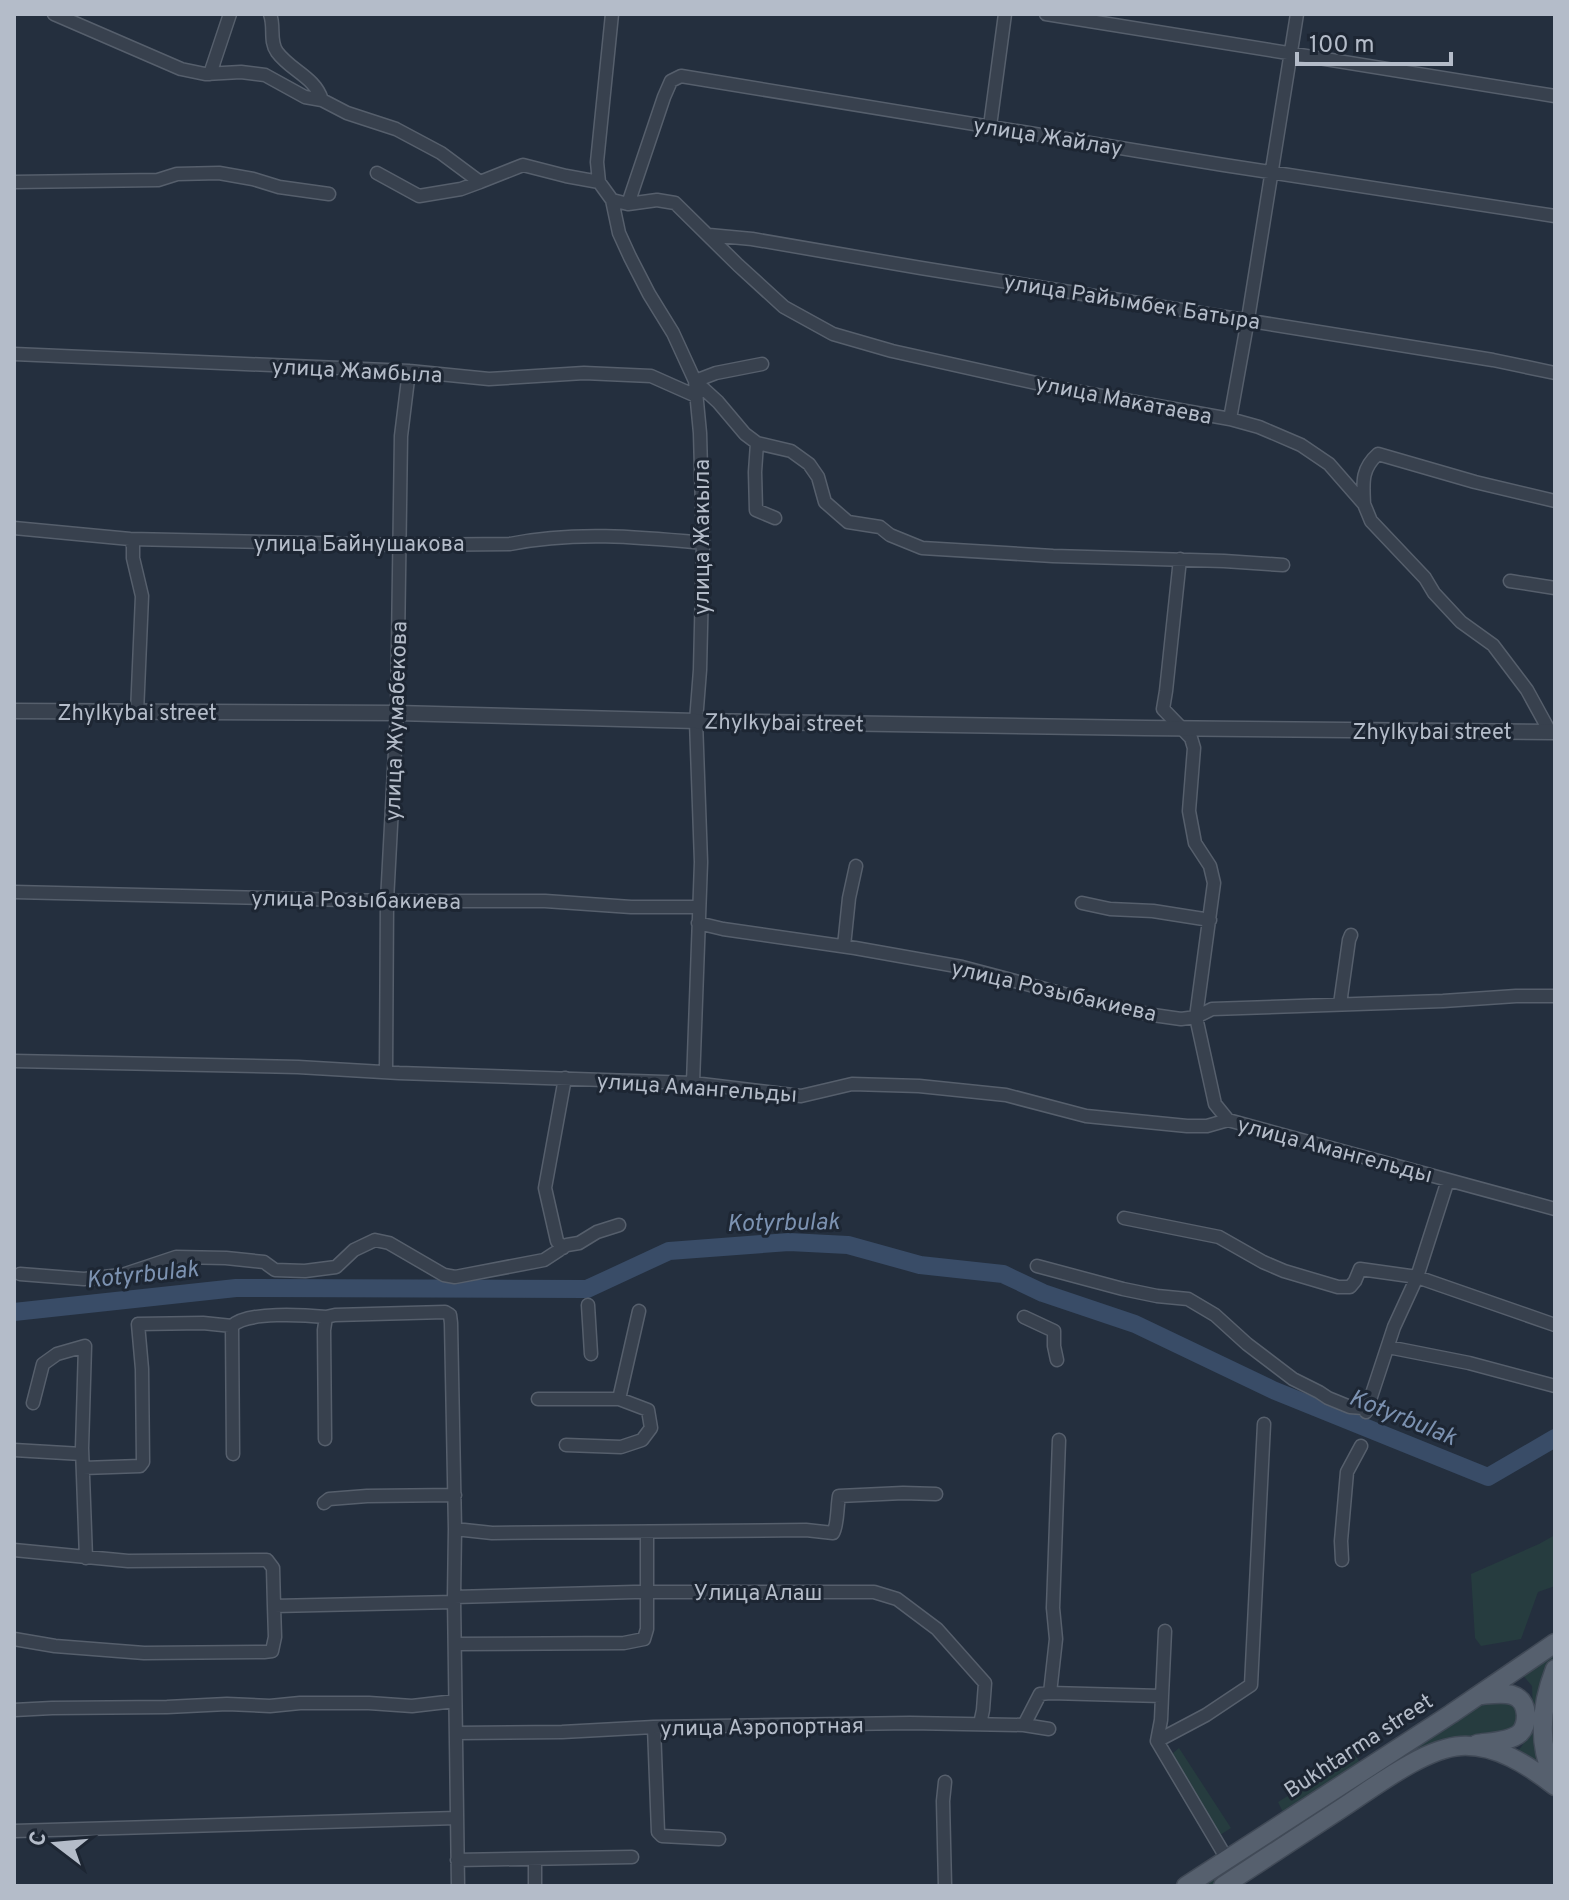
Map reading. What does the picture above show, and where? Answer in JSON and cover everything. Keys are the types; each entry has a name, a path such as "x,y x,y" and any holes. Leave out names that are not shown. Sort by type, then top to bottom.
{"main road":[{"name":"Bukhtarma street","path":"1186,1886 1555,1643"},
{"path":"1555,1669 1546,1699 1543,1734 1545,1759 1555,1784"},
{"name":"Bukhtarma street","path":"1223,1886 1399,1771 1458,1746 1499,1741 1520,1733 1526,1712 1520,1698 1507,1694 1478,1696"},
{"path":"1458,1746 1486,1748 1555,1784"}],"street":[{"path":"54,14 181,69 210,74 241,72 265,75 305,97 322,100 347,113 396,129 441,153 480,182"},
{"path":"210,74 230,14"},
{"path":"270,14 274,31 272,43 278,53 319,89 322,100"},
{"path":"377,173 419,196 461,189 523,165 599,182 597,162 612,14"},
{"path":"990,126 1005,14"},
{"path":"1046,14 1555,96"},
{"path":"1230,419 1297,14"},
{"name":"улица Жайлау","path":"628,204 664,97 671,81 681,76 1555,216"},
{"path":"14,182 158,180 177,174 219,173 279,187 329,194"},
{"name":"улица Жакыла","path":"599,182 612,200 619,233 630,257 673,333 695,381 700,433 703,543 696,721 701,862 693,1083"},
{"name":"улица Макатаева","path":"612,200 628,204 657,200 675,203 784,307 833,334 892,351 1063,389 1230,419 1259,427 1301,445 1329,464 1364,504 1371,521 1461,622 1493,645 1527,690 1552,732"},
{"name":"улица Райымбек Батыра","path":"709,235 752,239 1248,319 1555,373"},
{"name":"улица Жамбыла","path":"14,354 409,371 489,379 584,373 651,376 696,396"},
{"path":"762,364 716,373 695,381 757,443 791,451 809,464 818,477 825,502 848,522 880,527 890,535 922,548 1283,565"},
{"name":"улица Жумабекова","path":"386,1072 387,901 397,713 401,436 409,371"},
{"path":"757,443 756,510 775,518"},
{"path":"1364,504 1363,484 1368,463 1378,454 1555,501"},
{"name":"улица Байнушакова","path":"14,528 130,539 400,545 510,544 568,535 633,536 703,543"},
{"path":"130,539 142,596 137,713"},
{"path":"1145,728 1163,709 1180,559"},
{"path":"1510,581 1555,588"},
{"path":"1163,709 1191,738 1194,748 1189,811 1195,843 1210,866 1214,883 1196,1017 1215,1104 1228,1120"},
{"name":"Zhylkybai street","path":"14,711 397,713 1182,729 1552,732"},
{"path":"844,946 856,866"},
{"name":"улица Розыбакиева","path":"14,892 387,901 545,901 631,907 699,907"},
{"path":"1082,903 1210,920"},
{"name":"улица Розыбакиева","path":"698,923 962,967 1090,1001 1181,1019 1196,1017 1212,1009 1555,996"},
{"path":"1340,1004 1351,935"},
{"name":"улица Амангельды","path":"14,1061 298,1067 693,1083 801,1096 852,1084 919,1086 1006,1095 1086,1116 1187,1126 1207,1126 1228,1120 1555,1209"},
{"path":"563,1248 557,1241 545,1188 565,1078"},
{"path":"1037,1266 1123,1289 1188,1299 1215,1315 1293,1379 1328,1398 1350,1407 1363,1408 1366,1412 1394,1327 1417,1277 1448,1180"},
{"path":"1124,1218 1219,1237 1284,1271 1338,1287 1350,1287 1360,1269 1417,1277 1555,1325"},
{"path":"20,1274 84,1279 122,1275 176,1257 264,1262 275,1270 305,1271 336,1267 354,1250 375,1240 389,1243 444,1275 455,1277 544,1260 563,1248 619,1225"},
{"path":"588,1305 591,1354"},
{"path":"619,1399 639,1311"},
{"path":"83,1468 140,1466 143,1462 138,1324 232,1326 238,1321 265,1316 326,1317 401,1312 445,1312 450,1315 455,1495 458,1886"},
{"path":"325,1439 326,1317"},
{"path":"1024,1317 1054,1331 1057,1360"},
{"path":"232,1326 233,1454"},
{"path":"33,1403 43,1364 57,1354 85,1346 82,1454 86,1558"},
{"path":"1388,1347 1469,1363 1555,1386"},
{"path":"538,1399 619,1399 648,1410 651,1428 642,1440 621,1447 566,1445"},
{"path":"1157,1741 1206,1715 1251,1685 1264,1424"},
{"path":"1050,1693 1056,1639 1053,1608 1059,1440"},
{"path":"1342,1560 1347,1472 1361,1446"},
{"path":"14,1450 82,1454"},
{"path":"455,1529 492,1533 806,1530 833,1533 839,1496 936,1494"},
{"path":"324,1503 329,1499 367,1496 455,1495"},
{"path":"455,1644 634,1642 644,1639 647,1629 647,1533"},
{"path":"14,1550 128,1561 267,1560 273,1568 275,1637 272,1651 264,1652 144,1653 55,1646 14,1639"},
{"name":"Улица Алаш","path":"274,1606 647,1592 874,1592 897,1599 937,1629 985,1683 980,1724"},
{"path":"1165,1631 1161,1720 1157,1741 1227,1859"},
{"path":"1024,1725 1040,1694 1162,1696"},
{"path":"14,1710 300,1703 412,1706 455,1701"},
{"name":"улица Аэропортная","path":"456,1733 910,1723 1024,1725 1049,1729"},
{"path":"654,1727 658,1832 662,1836 719,1839"},
{"path":"945,1782 945,1886"},
{"path":"14,1831 456,1818"},
{"path":"457,1860 632,1857"},
{"path":"535,1859 535,1886"}],"green space":[{"path":"1555,1535 1555,1586 1538,1592 1521,1639 1481,1646 1475,1638 1471,1574"},
{"path":"1555,1649 1545,1772 1515,1754 1526,1739 1532,1713 1532,1686 1521,1673"},
{"path":"1514,1686 1521,1729 1461,1742 1214,1886 1203,1886 1475,1708"},
{"path":"1179,1748 1231,1828 1220,1835 1172,1754"},
{"path":"1355,1754 1360,1763 1283,1812 1278,1802"}],"waterway":[{"name":"Kotyrbulak","path":"14,1312 236,1288 587,1289 669,1251 789,1242 848,1245 920,1265 1003,1274 1043,1293 1135,1324 1273,1390 1488,1477 1555,1438"}]}
